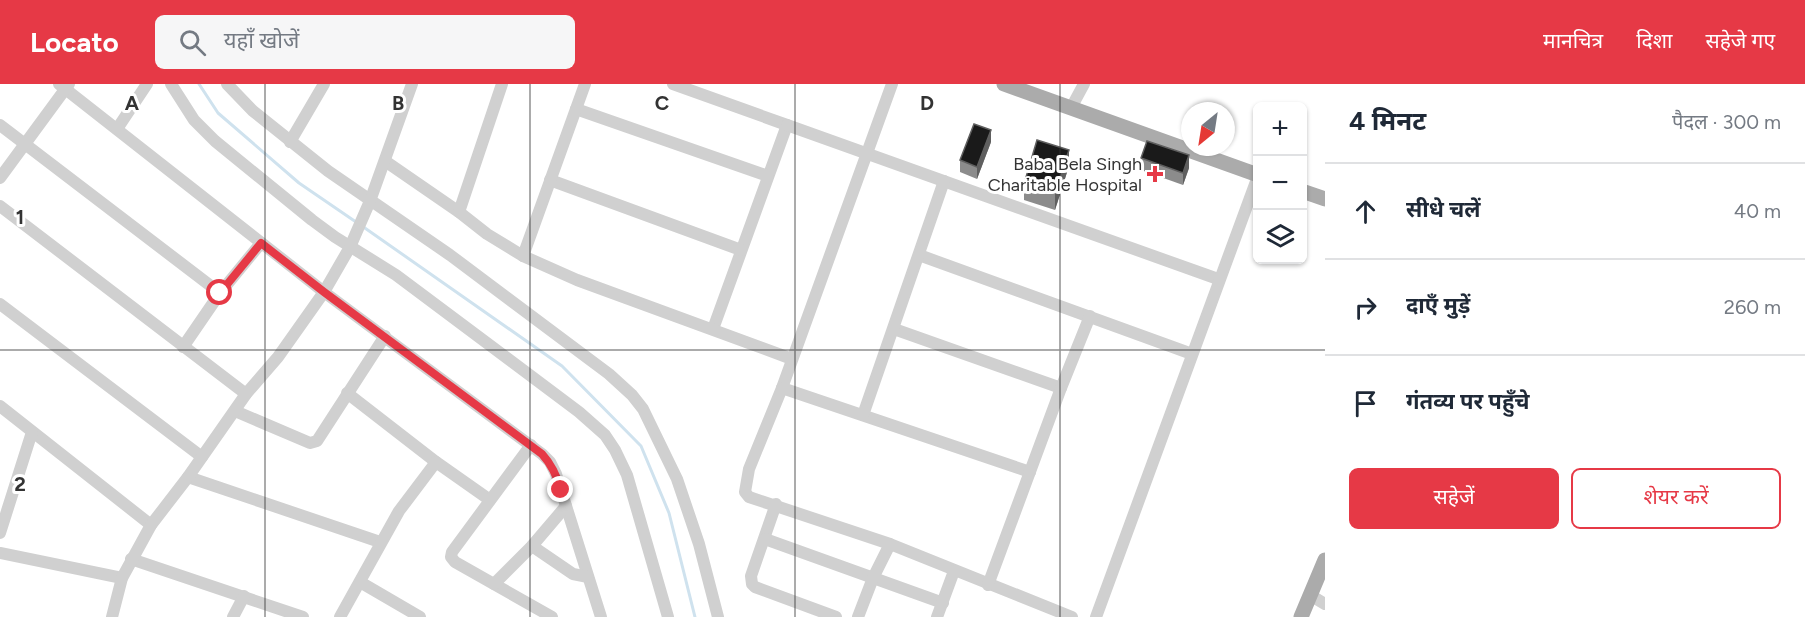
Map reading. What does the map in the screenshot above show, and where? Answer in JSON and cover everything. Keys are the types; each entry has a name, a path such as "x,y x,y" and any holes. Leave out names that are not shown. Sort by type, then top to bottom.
{"main road":[{"path":"1004,84 1253,174"},
{"path":"1307,193 1325,199"},
{"path":"1301,617 1325,560"}],"street":[{"path":"117,129 147,84"},
{"path":"171,84 194,120 215,141 320,226 396,275 579,412 605,435 627,476 668,617"},
{"path":"227,84 238,89 290,142 369,204 459,262 609,374 632,395 649,422 677,479 699,544 718,617"},
{"path":"290,142 324,84"},
{"path":"112,617 122,578 152,525 246,394 278,357 324,292 351,244 369,204 412,84"},
{"path":"459,212 502,84"},
{"path":"523,256 585,84"},
{"path":"673,84 1218,279"},
{"path":"892,84 782,388 749,469 745,489 747,495 890,544 1072,617"},
{"path":"1071,108 1084,84"},
{"path":"0,178 65,86 324,292 531,445 549,462 556,474 601,617"},
{"path":"576,109 768,176"},
{"path":"0,125 220,293"},
{"path":"713,329 787,125"},
{"path":"385,161 487,234 523,256 577,280 792,359"},
{"path":"550,180 741,250"},
{"path":"863,415 944,181"},
{"path":"1096,617 1253,186"},
{"path":"0,206 246,394"},
{"path":"183,347 220,293 261,243"},
{"path":"919,255 1192,354"},
{"path":"0,304 202,457"},
{"path":"988,585 1090,316"},
{"path":"894,329 1061,388"},
{"path":"234,411 314,443 320,438 385,336"},
{"path":"782,388 1030,472"},
{"path":"347,393 436,462 490,500"},
{"path":"0,422 3,408 152,525"},
{"path":"0,533 32,432"},
{"path":"531,445 451,555 455,562 552,617"},
{"path":"340,617 399,511 436,462"},
{"path":"188,477 380,542"},
{"path":"776,504 751,576 755,587 836,617"},
{"path":"494,585 532,546 566,506"},
{"path":"765,539 943,603"},
{"path":"858,617 873,578 890,544"},
{"path":"532,546 573,574 588,577"},
{"path":"0,553 122,578"},
{"path":"131,559 303,617"},
{"path":"937,617 954,571"},
{"path":"360,582 420,617"},
{"path":"1310,595 1325,604"},
{"path":"232,617 244,596"}],"building":[{"path":"974,124 991,130 977,167 960,160"},
{"path":"1037,140 1069,150 1055,193 1024,184"},
{"path":"1147,141 1181,152 1181,156 1189,156 1183,173 1141,158"}],"waterway":[{"path":"199,84 218,113 299,183 356,222"},
{"path":"362,226 562,366 641,446 669,513 695,617"}],"place":[{"name":"Baba Bela Singh Charitable Hospital","path":"1155,174"}],"route":[{"path":"220,293 261,243 542,454 556,474 561,490"}]}
